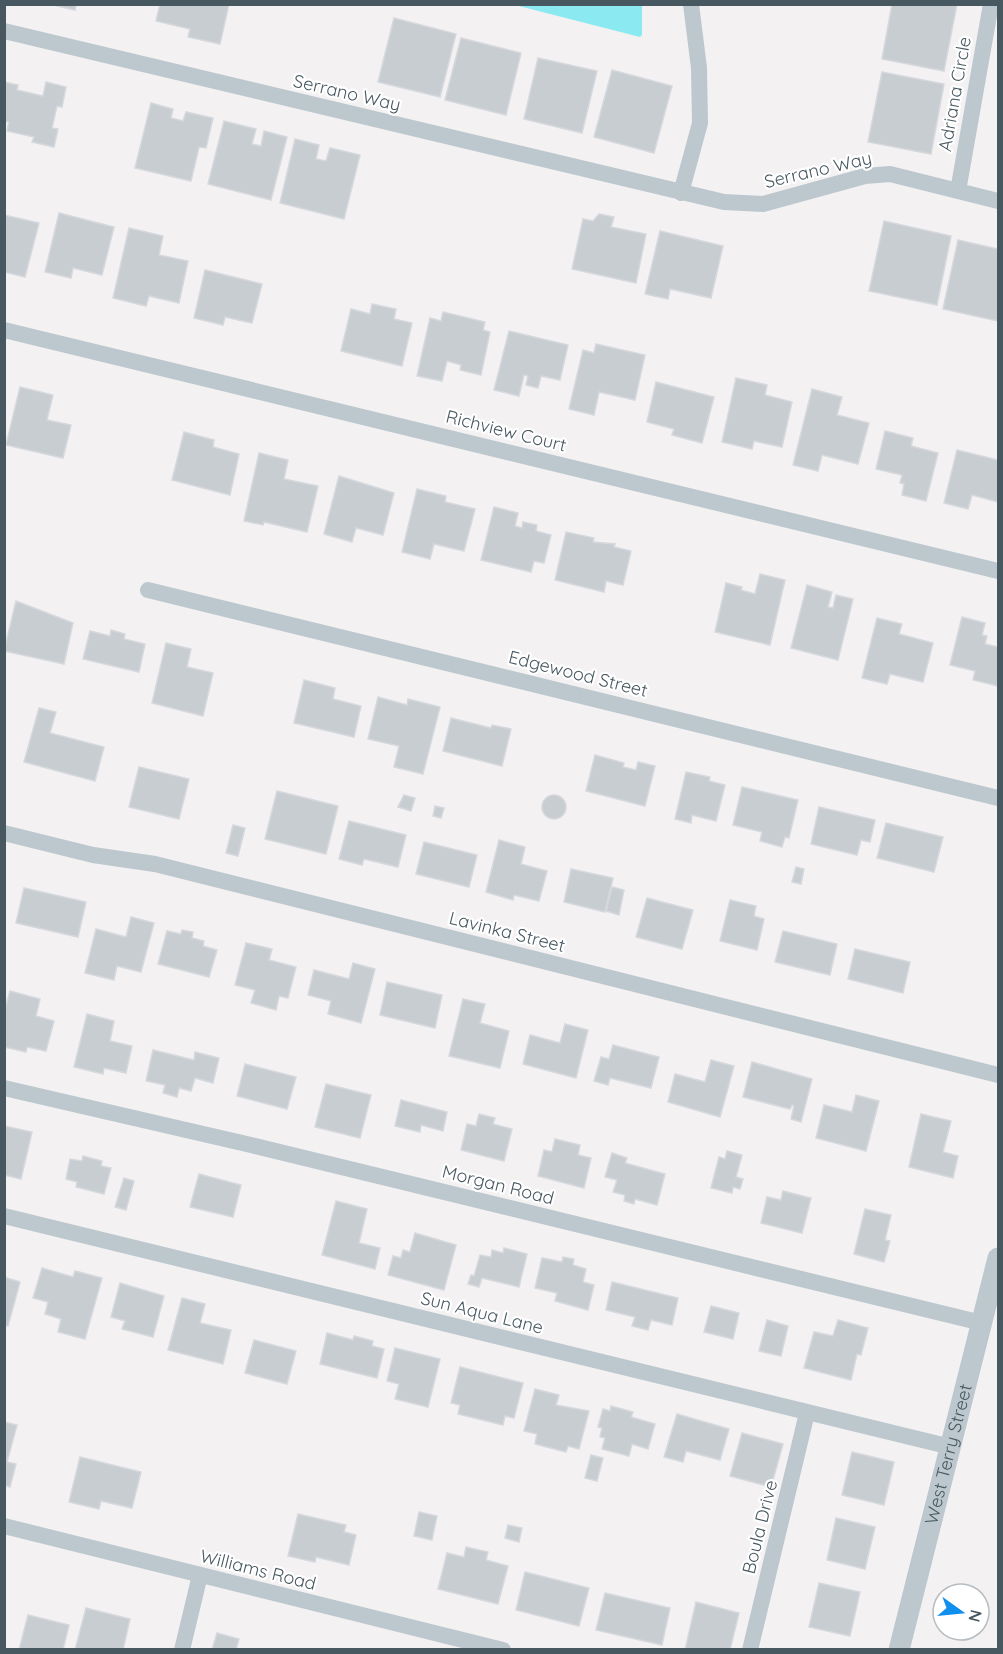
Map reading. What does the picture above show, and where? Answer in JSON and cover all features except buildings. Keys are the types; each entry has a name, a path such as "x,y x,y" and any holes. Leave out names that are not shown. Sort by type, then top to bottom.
{"street":[{"path":"681,193 700,123 699,68 691,4"},
{"name":"Adriana Circle","path":"958,191 991,4"},
{"name":"Serrano Way","path":"4,31 724,202 763,204 865,176 890,174 999,201"},
{"name":"Richview Court","path":"4,330 999,571"},
{"name":"Edgewood Street","path":"148,590 999,798"},
{"name":"Lavinka Street","path":"4,833 93,855 155,864 999,1075"},
{"name":"Morgan Road","path":"4,1088 285,1153 982,1323"},
{"name":"Sun Aqua Lane","path":"4,1216 951,1447"},
{"name":"West Terry Street","path":"899,1650 999,1258"},
{"name":"Boula Drive","path":"750,1650 807,1413"},
{"name":"Williams Road","path":"4,1526 503,1650"},
{"path":"182,1650 200,1575"}],"water":[{"path":"515,5 642,5 642,35 640,37"}]}
